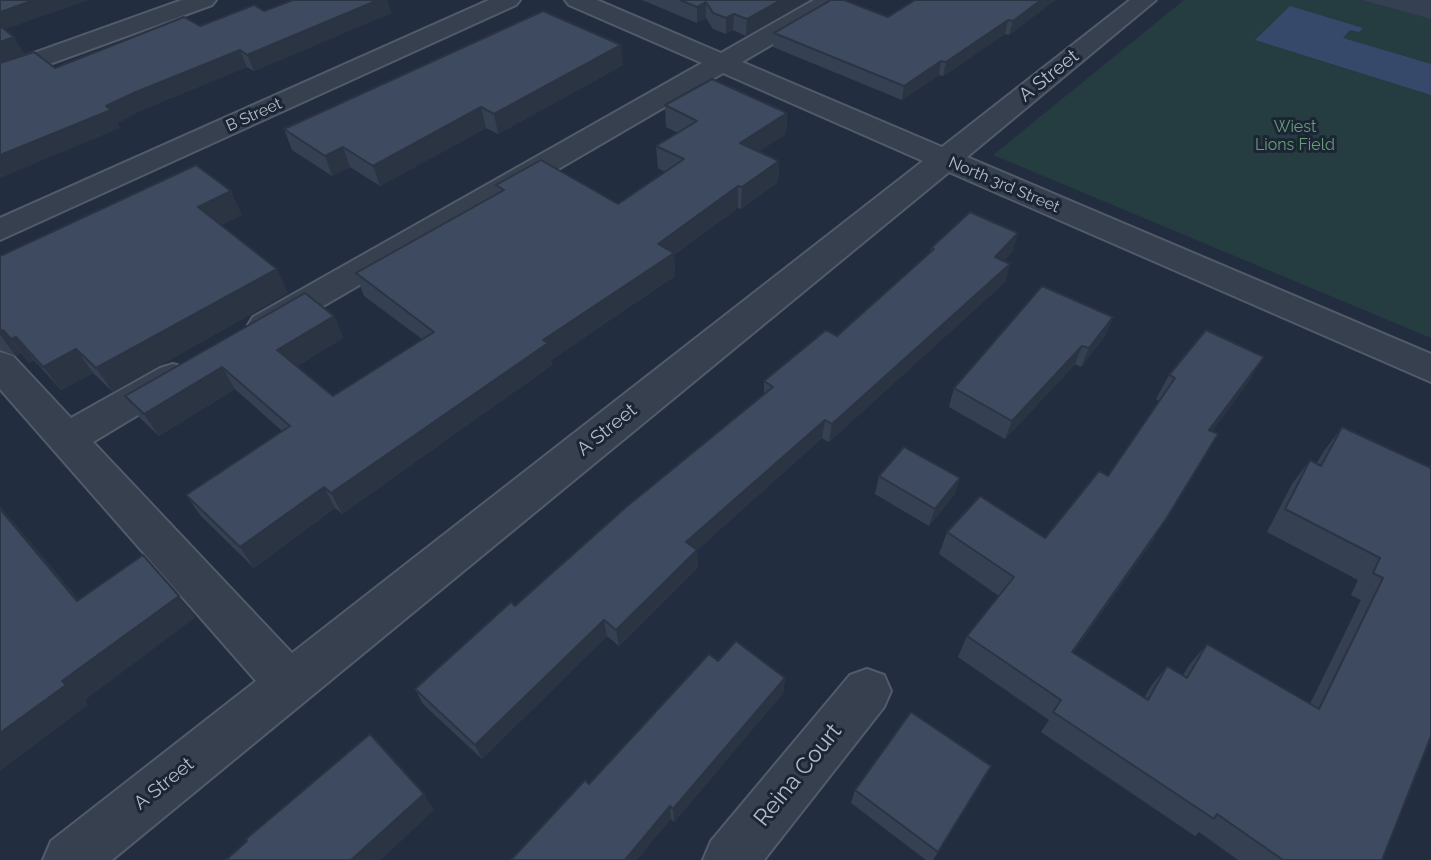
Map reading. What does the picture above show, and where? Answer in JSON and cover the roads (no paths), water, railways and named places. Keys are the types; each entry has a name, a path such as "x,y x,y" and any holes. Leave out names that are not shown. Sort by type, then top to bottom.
{"street":[{"path":"0,74 204,0"},
{"name":"B Street","path":"0,230 508,0"},
{"name":"North 3rd Street","path":"577,0 1431,369"},
{"path":"236,341 831,0"},
{"name":"A Street","path":"70,860 1144,0"},
{"path":"67,439 200,362"},
{"path":"0,365 289,684"},
{"name":"Reina Court","path":"730,860 867,691"}],"water":[{"path":"1290,6 1363,28 1359,32 1350,30 1343,38 1431,64 1431,95 1255,40"}],"park label":[{"name":"Wiest Lions Field","path":"1295,136"}]}
